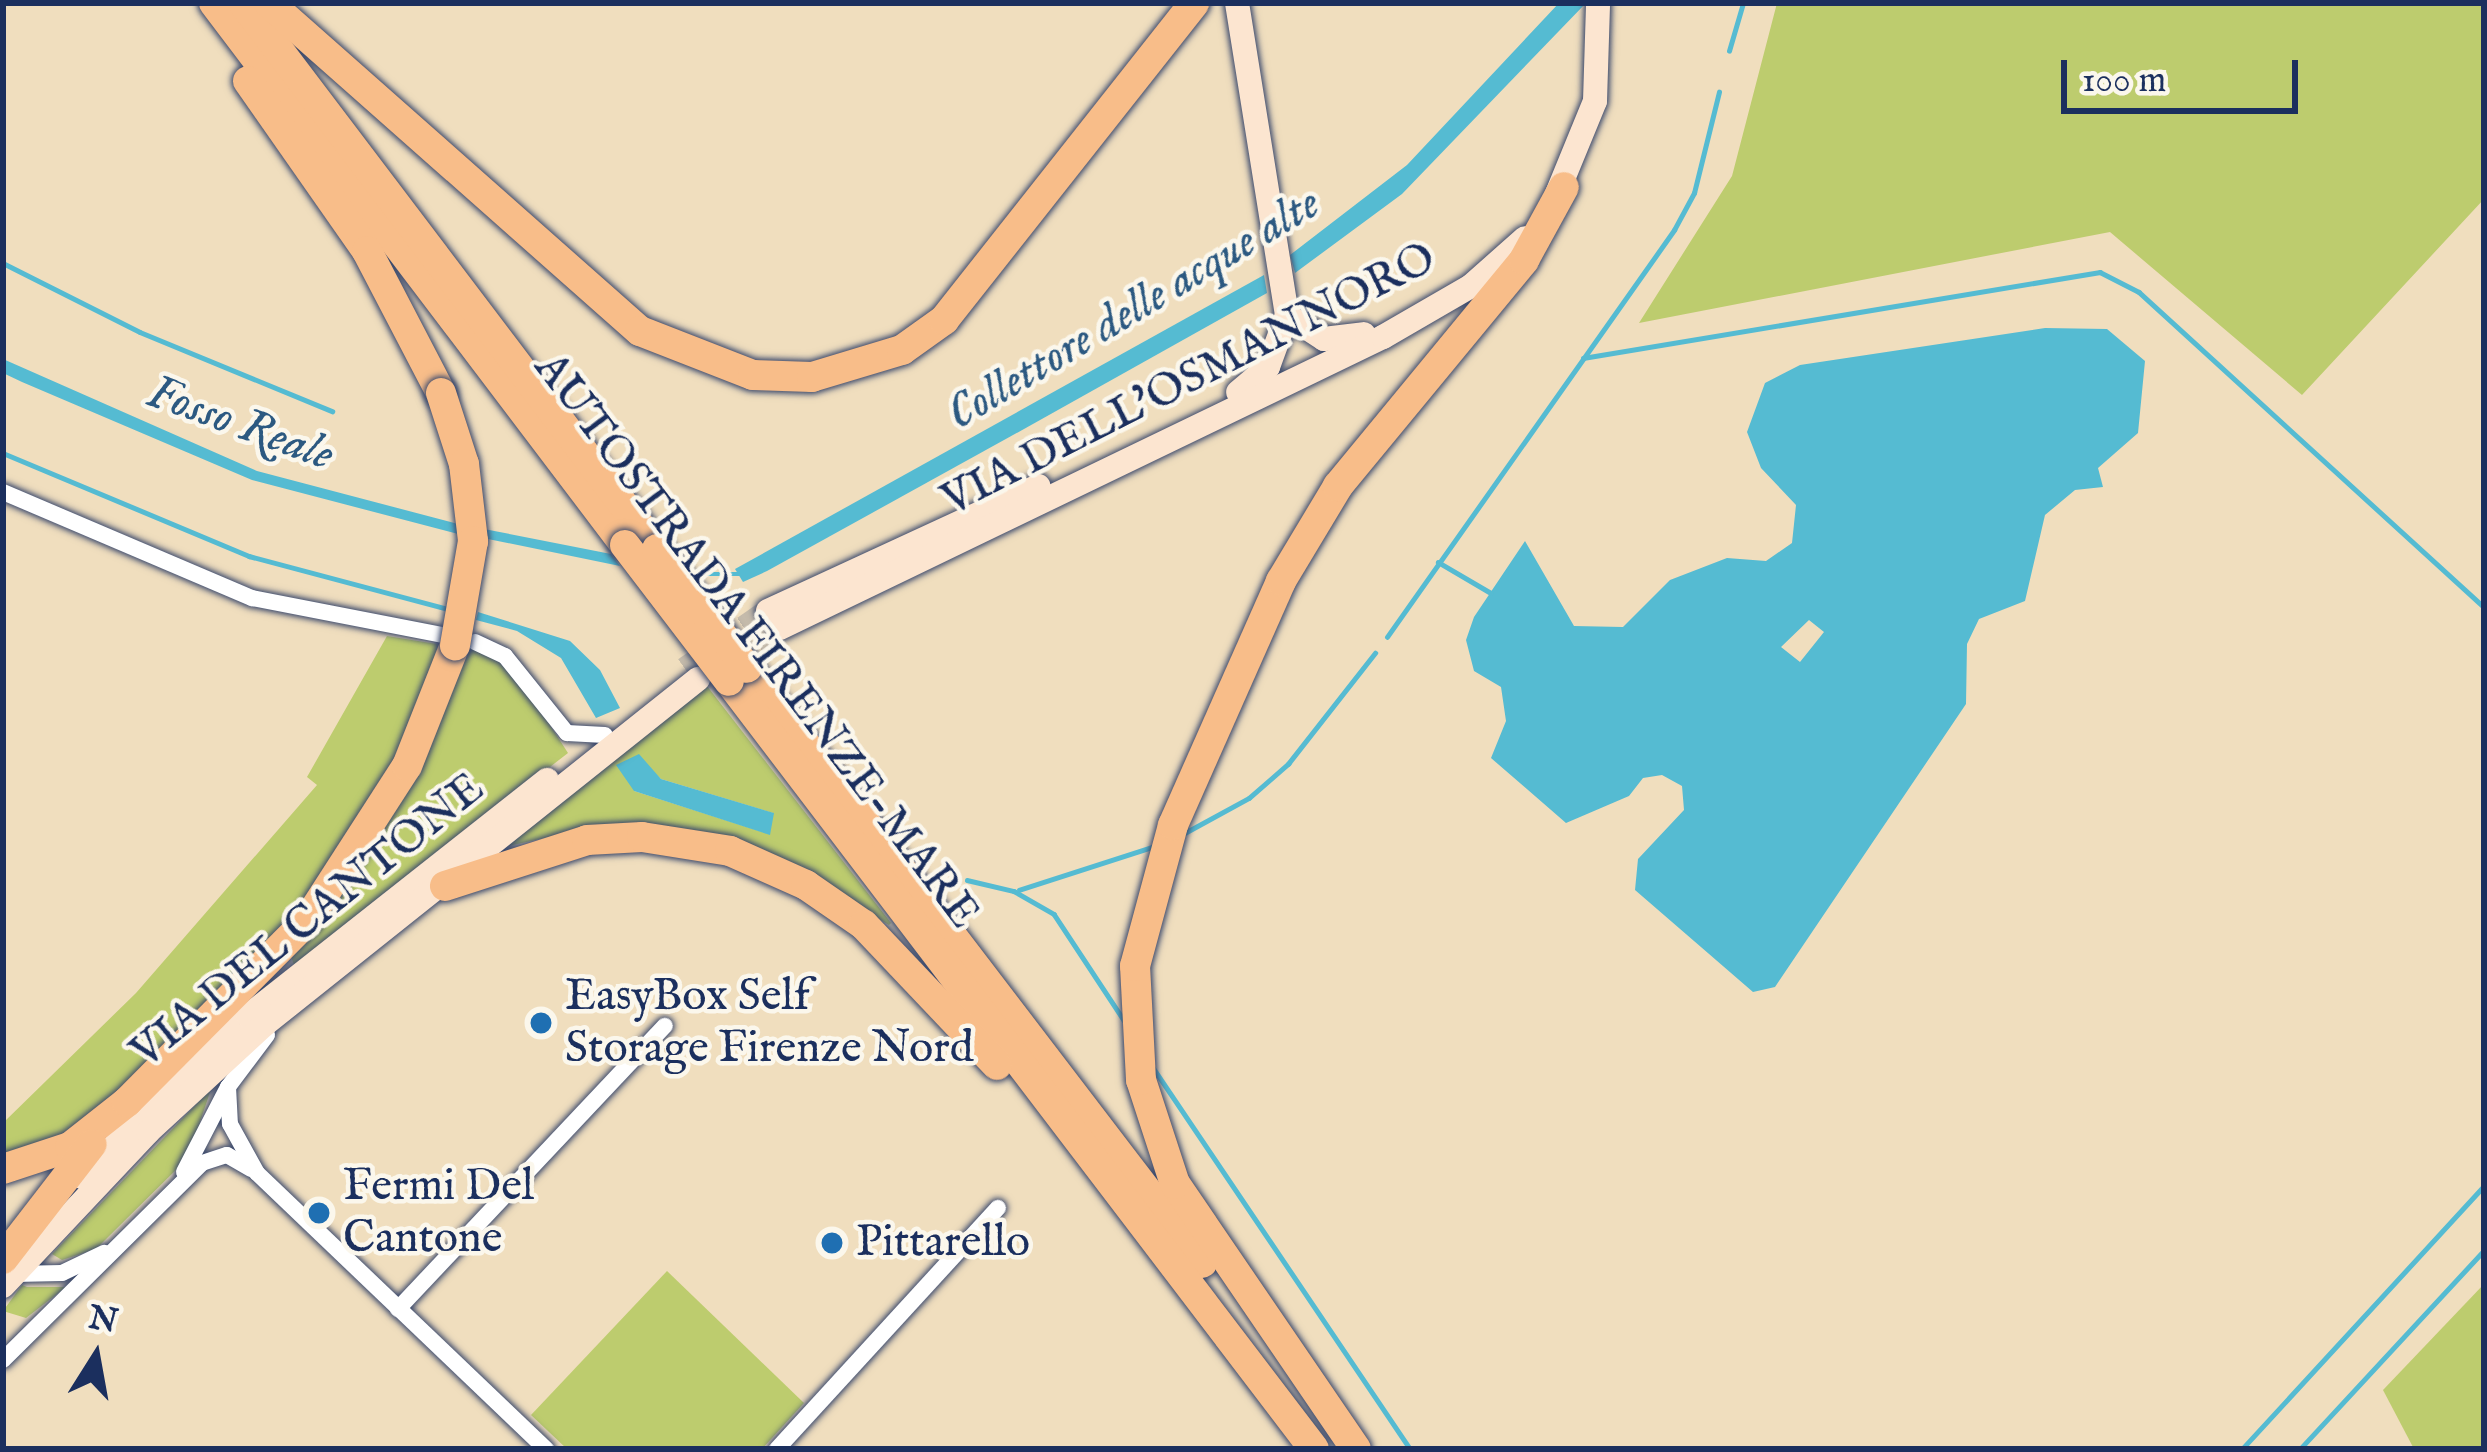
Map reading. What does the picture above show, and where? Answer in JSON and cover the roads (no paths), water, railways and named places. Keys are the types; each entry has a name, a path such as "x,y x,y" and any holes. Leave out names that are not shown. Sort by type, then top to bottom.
{"highway":[{"path":"3,1169 70,1148 127,1102 248,986 350,863 407,766 457,641 473,541 464,464 441,393 367,250 192,3"},
{"name":"AUTOSTRADA FIRENZE-MARE","path":"214,3 625,545 715,674 1314,1449"},
{"name":"AUTOSTRADA FIRENZE-MARE","path":"243,3 657,549 715,674 1344,1449"},
{"path":"269,3 640,331 753,376 812,377 902,350 944,320 1194,3"},
{"path":"1356,1449 1190,1212 1153,1129 1137,1051 1135,966 1156,871 1281,581 1339,486 1524,260 1564,188"},
{"path":"445,886 537,851 610,838 708,844 779,871 864,925 920,975 1177,1268"},
{"path":"5,1270 127,1102"}],"main road":[{"name":"VIA DELL'OSMANNORO","path":"1237,3 1287,315 1268,367 1246,388 774,619 1427,309 1498,266 1564,188 1595,101 1598,3"},
{"path":"1287,315 1334,341 1427,309"},
{"name":"VIA DEL CANTONE","path":"5,1270 236,1026 605,735 715,674"},
{"name":"VIA DEL CANTONE","path":"5,1270 171,1108 298,997 715,674"}],"street":[{"path":"3,492 252,598 457,641 505,656 567,733 605,735"},
{"name":"VIA DEL CANTONE","path":"173,1188 228,1087 298,997"},
{"path":"398,1309 665,1026"},
{"path":"228,1087 230,1124 257,1173 546,1449"},
{"name":"VIA DEL CANTONE","path":"3,1360 173,1188 221,1154 257,1173"},
{"path":"777,1449 998,1208"},
{"name":"VIA DEL CANTONE","path":"5,1270 62,1273 115,1247"}],"water":[{"path":"1559,3 1586,3 1402,194 1295,273 1290,255 1407,165"},
{"path":"1264,275 1267,293 1024,429 767,571 743,582 735,569"},
{"path":"2045,328 2107,329 2145,361 2138,433 2098,468 2103,487 2075,490 2045,515 2025,601 1979,619 1967,644 1966,704 1775,987 1753,992 1635,890 1638,859 1684,810 1682,786 1662,775 1643,778 1629,796 1566,823 1491,758 1506,721 1501,687 1474,671 1466,640 1474,617 1525,541 1574,626 1623,627 1670,580 1727,558 1766,561 1792,543 1796,505 1761,468 1747,432 1765,383 1800,365","holes":["1809,620 1824,632 1800,662 1781,647"]},
{"path":"3,359 257,471 462,525 462,535 252,480 3,373"},
{"path":"484,529 611,554 620,566 483,538"},
{"path":"478,612 570,641 600,670 620,708 596,718 561,658 517,631 476,620"},
{"path":"639,754 661,779 774,813 770,835 634,791 616,765"}],"waterway":[{"path":"1729,51 1743,3"},
{"path":"1387,637 1674,230 1694,193 1719,92"},
{"path":"3,263 140,332 332,411"},
{"path":"1583,358 2100,272 2139,292 2484,607"},
{"path":"3,453 249,556 448,609"},
{"path":"1438,562 1491,593"},
{"name":"Fosso Reale","path":"702,574 744,574"},
{"path":"1181,835 1249,798 1288,764 1375,653"},
{"path":"1019,890 1155,846"},
{"path":"967,880 1014,891 1054,914 1124,1020"},
{"path":"1152,1066 1410,1449"},
{"path":"2242,1449 2484,1186"},
{"path":"2300,1449 2484,1250"}],"tunnel":[{"path":"685,669 768,611"},
{"path":"726,661 780,628"}],"place":[{"name":"EasyBox Self Storage Firenze Nord","path":"541,1023"},
{"name":"Fermi Del Cantone","path":"319,1213"},
{"name":"Pittarello","path":"832,1243"}],"water label":[{"name":"Collettore delle acque alte","path":"1134,310"}]}
